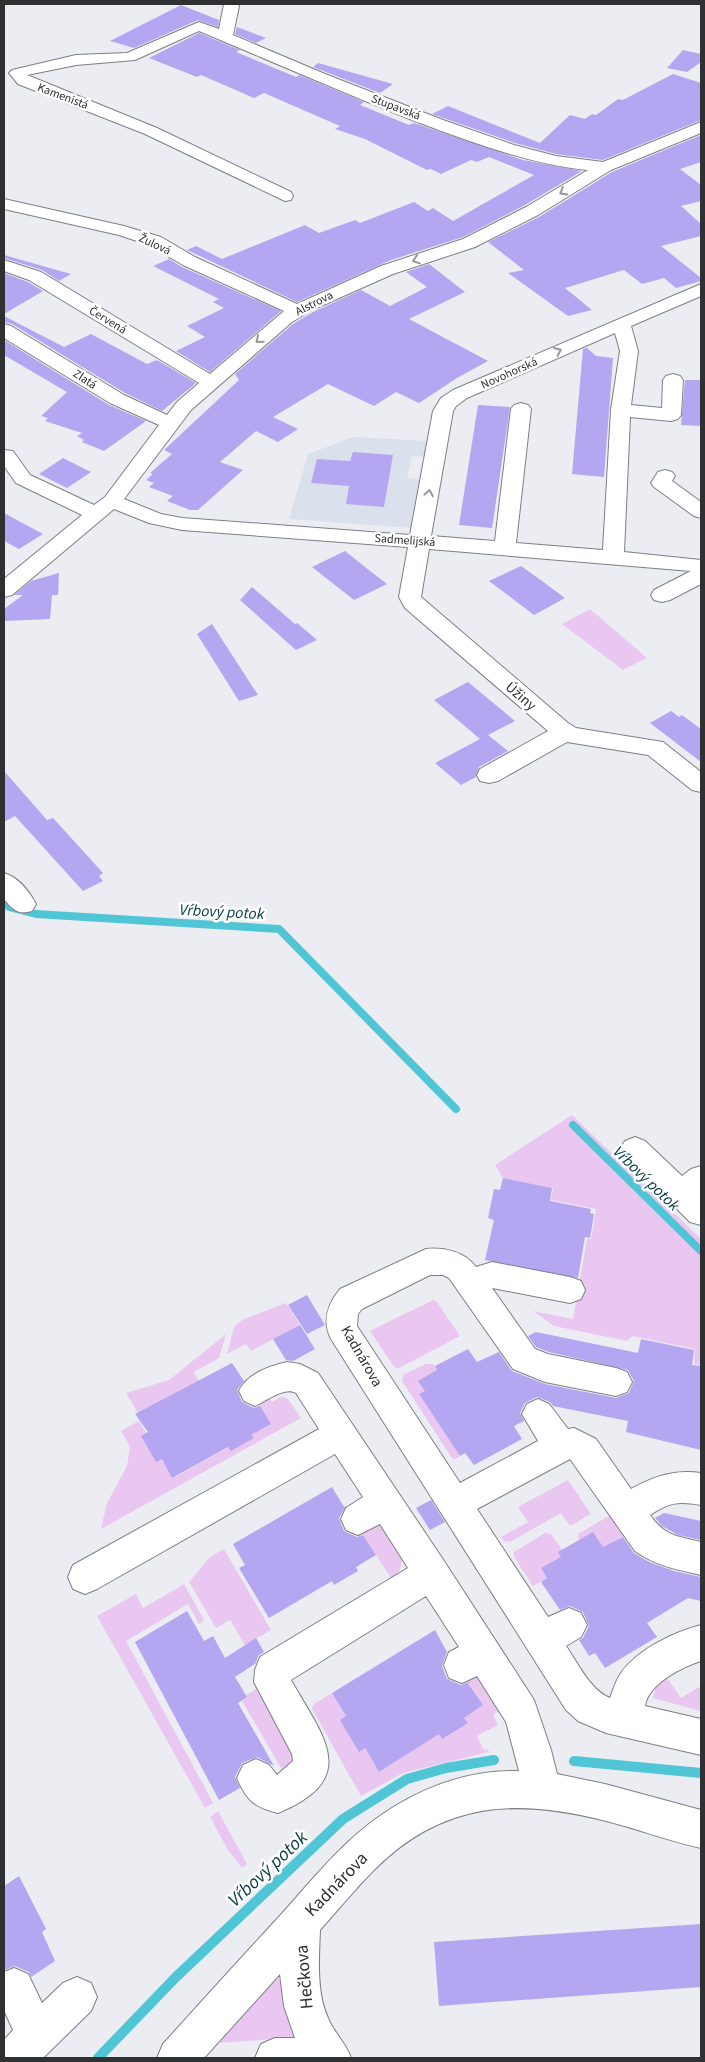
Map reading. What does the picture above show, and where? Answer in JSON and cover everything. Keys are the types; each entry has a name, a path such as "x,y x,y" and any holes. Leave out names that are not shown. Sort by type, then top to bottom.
{"street":[{"path":"226,37 231,4"},
{"name":"Stupavská","path":"199,26 299,70 452,128 521,151 588,166 605,167"},
{"name":"Kamenistá","path":"199,26 130,57 76,60 17,73 22,81 152,131 285,196"},
{"name":"Alstrova","path":"4,590 104,507 170,423 210,382 273,328 298,311 387,270 469,243 532,211 605,167 701,127"},
{"name":"Žulová","path":"4,204 124,231 156,241 189,261 298,311"},
{"name":"Červená","path":"4,265 35,276 210,382"},
{"name":"Novohorská","path":"420,541 443,411 448,402 455,396 701,289"},
{"path":"613,557 621,410 628,351 621,324"},
{"name":"Zlatá","path":"4,330 117,399 170,423"},
{"path":"621,410 671,419 673,380"},
{"path":"505,548 521,409"},
{"name":"Sadmelijská","path":"6,455 23,479 104,507 182,524 505,548 690,564 701,567"},
{"path":"665,476 660,483 693,496 701,512"},
{"name":"Úžiny","path":"420,541 410,594 413,603 560,730 570,735 655,748 701,784"},
{"path":"662,595 701,576"},
{"path":"489,775 559,736 560,730"},
{"path":"4,882 23,904"},
{"path":"635,1149 694,1195"},
{"name":"Kadnárova","path":"616,1382 545,1368 524,1359 460,1268 439,1260 426,1262 351,1300 344,1308 340,1317 342,1329 454,1504 555,1633 579,1697 590,1708 606,1715 701,1737"},
{"path":"470,1283 492,1275 570,1290"},
{"path":"255,1391 290,1375 299,1376 307,1383 341,1434 372,1511 432,1573 473,1658 521,1713 533,1750 542,1790"},
{"path":"538,1414 560,1446"},
{"path":"85,1577 341,1434"},
{"path":"454,1504 560,1446 574,1443 584,1450 647,1539 655,1546 701,1558"},
{"path":"627,1510 668,1488 685,1485 701,1489"},
{"path":"256,1778 266,1791 278,1794 306,1775 312,1762 310,1749 272,1682 273,1670 432,1573"},
{"path":"625,1719 628,1697 634,1685 668,1658 701,1643"},
{"name":"Kadnárova","path":"177,2058 361,1856 391,1831 421,1812 443,1802 477,1793 520,1789 542,1790 590,1797 701,1829"},
{"name":"Hečkova","path":"301,1920 301,1982 304,2003 314,2032 331,2058"},
{"path":"14,1988 25,2047"},
{"path":"25,2047 77,1996"},
{"path":"275,2058 324,2058"}],"shaded area":[{"path":"353,437 428,441 425,457 412,456 407,478 421,480 411,528 289,519 308,454"},
{"path":"590,609 647,658 623,670 562,624"},
{"path":"572,1115 701,1239 701,1365 694,1364 695,1349 633,1336 627,1341 554,1326 533,1311 573,1319 587,1239 591,1239 596,1209 551,1200 553,1188 503,1178 495,1165"},
{"path":"433,1300 437,1302 460,1336 399,1368 395,1368 370,1331"},
{"path":"286,1303 300,1325 251,1351 246,1344 227,1354 234,1327 242,1320"},
{"path":"226,1334 219,1358 194,1372 199,1381 138,1413 126,1393 169,1380"},
{"path":"426,1364 433,1364 438,1371 425,1391 419,1394 460,1456 455,1459 452,1458 402,1381 403,1375"},
{"path":"267,1395 272,1402 281,1397 288,1399 301,1418 101,1529 107,1503 127,1466 130,1447 121,1431 139,1421 173,1478 271,1424 256,1401"},
{"path":"568,1480 591,1514 570,1526 561,1513 510,1542 504,1541 501,1537 528,1522 518,1507"},
{"path":"614,1513 631,1532 603,1548 583,1545 578,1534"},
{"path":"376,1523 381,1524 402,1559 400,1570 393,1581 359,1529"},
{"path":"545,1533 551,1534 566,1555 541,1568 547,1578 533,1586 514,1557 514,1552"},
{"path":"224,1549 271,1630 245,1645 230,1620 216,1628 189,1582 210,1557"},
{"path":"184,1584 204,1620 199,1624 188,1604 126,1641 213,1803 205,1808 97,1616 136,1594 143,1608"},
{"path":"478,1675 502,1709 493,1715 498,1725 477,1736 484,1750 488,1749 489,1752 403,1773 361,1796 312,1709 314,1704 332,1693 379,1772 483,1705 465,1677"},
{"path":"666,1676 681,1698 701,1686 701,1711 653,1698 656,1686"},
{"path":"258,1688 296,1759 284,1773 242,1701 247,1697 246,1695"},
{"path":"218,1811 247,1864 242,1868 228,1850 210,1817"},
{"path":"277,1979 282,1980 299,2037 220,2043 221,2035"}],"building":[{"path":"181,5 219,20 218,27 198,20 134,48 110,41"},
{"path":"237,27 266,38 256,43 235,34"},
{"path":"199,33 240,50 236,52 364,102 360,105 409,125 414,123 523,160 582,171 525,205 463,237 391,260 297,302 187,250 196,246 222,259 305,225 319,233 355,220 360,223 414,202 428,211 433,208 453,221 534,175 489,157 477,162 471,160 441,174 431,169 427,170 365,139 335,129 340,126 264,93 254,98 201,75 197,77 149,58"},
{"path":"683,50 701,54 701,62 687,72 667,68"},
{"path":"318,63 393,84 380,93 313,67"},
{"path":"673,74 701,83 701,120 603,160 556,154 515,143 432,114 448,106 540,143 570,115 585,119 592,114 596,115 618,99 623,100"},
{"path":"701,135 701,162 680,169 701,185 701,201 681,206 701,224 701,236 661,246 701,278 701,281 676,288 664,278 642,284 624,270 565,288 592,310 568,316 508,273 524,270 488,242 539,217 612,172"},
{"path":"4,255 71,274 59,281 42,270 4,258"},
{"path":"169,259 182,267 281,311 210,372 176,351 205,337 187,326 224,308 213,302 219,299 153,266"},
{"path":"429,264 465,292 409,319 488,361 457,378 419,403 396,392 374,406 328,384 273,417 298,429 278,442 256,431 220,462 243,470 198,510 190,510 167,501 173,496 149,487 154,483 146,480 153,474 150,473 172,454 164,450 239,380 235,374 293,324 313,312 361,290 390,306 427,287 406,272"},
{"path":"4,273 28,282 43,291 4,314"},
{"path":"4,316 64,347 91,334 147,364 157,360 196,383 162,411 125,393 12,324 4,322"},
{"path":"4,340 109,405 146,421 104,451 82,442 84,440 77,436 82,433 45,421 48,418 41,416 67,392 4,355"},
{"path":"587,348 596,356 613,358 604,477 572,474 583,349"},
{"path":"685,380 701,380 701,426 681,425"},
{"path":"478,405 510,407 492,528 459,525"},
{"path":"353,452 393,455 384,507 346,504 349,486 311,483 317,459 350,461"},
{"path":"63,458 91,472 67,488 39,474"},
{"path":"4,513 43,534 19,549 4,541"},
{"path":"345,551 387,584 354,600 312,567"},
{"path":"521,566 565,598 534,615 489,581"},
{"path":"59,573 58,595 52,595 50,619 4,621 4,609 23,595 14,595 31,581"},
{"path":"252,587 295,624 297,623 317,640 296,650 240,600"},
{"path":"212,624 258,695 239,701 197,634"},
{"path":"468,682 515,721 488,735 508,751 479,767 476,777 461,785 435,763 480,739 434,700"},
{"path":"671,711 679,717 682,715 701,729 701,762 650,723"},
{"path":"4,771 47,820 53,818 103,873 99,876 103,881 83,891 15,816 4,822"},
{"path":"503,1178 552,1188 550,1201 591,1209 590,1213 594,1214 590,1238 585,1237 578,1278 485,1260 494,1220 488,1218 494,1189 500,1190"},
{"path":"307,1295 325,1325 307,1334 288,1305"},
{"path":"300,1325 315,1349 293,1361 286,1360 273,1339"},
{"path":"536,1332 638,1353 641,1339 694,1350 692,1365 701,1366 701,1450 626,1432 628,1421 553,1406 550,1402 537,1397 525,1403 520,1413 524,1421 514,1426 522,1439 474,1465 465,1453 460,1456 419,1394 425,1391 418,1381 437,1370 435,1366 468,1349 477,1362 499,1352 512,1371 545,1384 616,1398 629,1393 634,1381 628,1370 549,1352 536,1347 528,1336"},
{"path":"232,1363 244,1381 237,1390 242,1402 254,1408 260,1406 271,1424 251,1435 254,1438 231,1451 228,1447 172,1478 162,1459 156,1462 141,1436 148,1432 135,1414"},
{"path":"332,1487 344,1507 346,1506 339,1518 344,1531 357,1537 363,1535 376,1555 356,1567 358,1571 334,1585 332,1581 269,1618 239,1568 245,1565 233,1544"},
{"path":"431,1500 445,1522 430,1530 416,1508"},
{"path":"664,1513 701,1521 701,1540 678,1535 662,1526 655,1518"},
{"path":"593,1532 603,1547 623,1537 634,1553 649,1562 674,1571 701,1577 701,1601 688,1598 647,1623 657,1637 605,1668 595,1653 589,1656 579,1640 583,1638 589,1626 583,1612 570,1606 560,1610 541,1582 547,1578 541,1568 561,1557 558,1552"},
{"path":"187,1611 204,1641 213,1636 225,1658 256,1638 264,1652 258,1656 256,1663 235,1677 247,1697 238,1703 274,1766 257,1757 242,1763 235,1777 240,1788 219,1800 135,1642"},
{"path":"435,1630 447,1652 442,1666 447,1679 461,1685 471,1681 468,1683 483,1705 464,1718 468,1723 442,1739 439,1734 379,1772 365,1748 359,1752 340,1720 346,1716 332,1693"},
{"path":"19,1876 46,1929 42,1932 55,1961 31,1977 29,1972 15,1966 4,1970 4,1886"},
{"path":"701,1924 701,1987 439,2006 434,1942"}],"waterway":[{"name":"Vŕbový potok","path":"4,902 9,907 36,914 279,929 456,1109"},
{"name":"Vŕbový potok","path":"573,1125 701,1251"},
{"name":"Vŕbový potok","path":"98,2058 176,1977 343,1819 407,1779 446,1768 494,1760"},
{"name":"Vŕbový potok","path":"574,1761 701,1773"}]}
